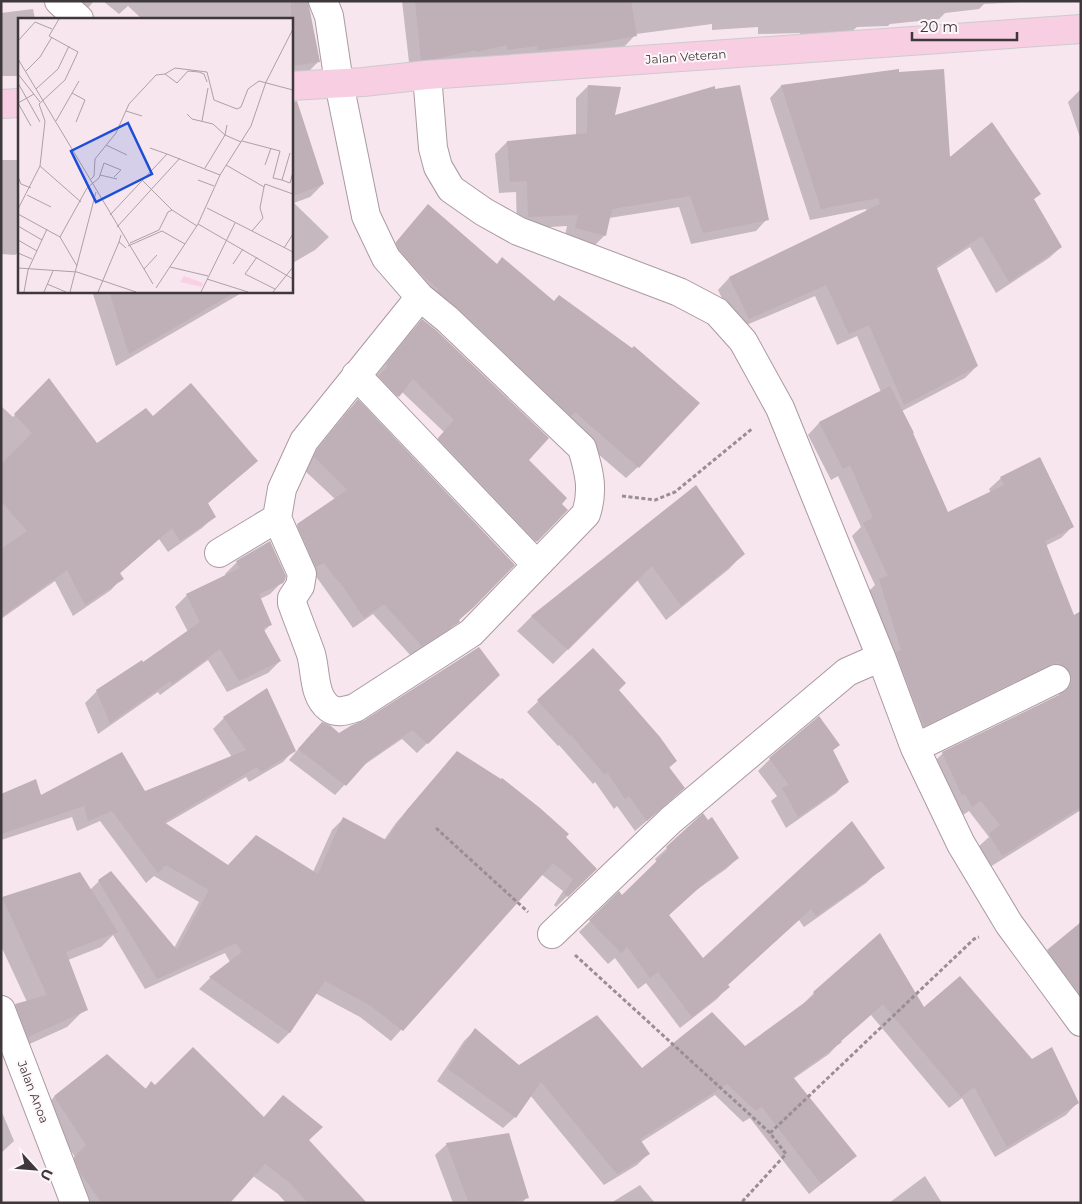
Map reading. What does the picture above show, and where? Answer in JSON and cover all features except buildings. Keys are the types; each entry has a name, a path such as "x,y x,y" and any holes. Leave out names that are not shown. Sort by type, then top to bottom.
{"main road":[{"name":"Jalan Veteran","path":"292,86 1081,29"},
{"path":"1,104 18,103"}],"street":[{"path":"60,1 78,18"},
{"path":"323,1 351,83 366,216 386,258 420,296 447,319 582,448 590,473 589,505 586,514 536,564 471,634 355,708 340,712 329,708 321,698 313,672 312,657 292,603 292,598 300,586 302,574 277,518 282,489 304,441 420,296"},
{"path":"415,76 438,167 451,189 484,212 518,231 694,300 717,312 743,341 780,408 867,663 915,748 961,844 1009,924 1081,1022"},
{"path":"356,375 536,564"},
{"path":"219,553 277,518"},
{"path":"552,934 671,820 867,663"},
{"path":"915,748 1056,679"},
{"name":"Jalan Anoa","path":"1,1010 75,1203"}],"path":[{"path":"590,493 656,500 675,492 752,428"},
{"path":"436,828 770,1133 786,1154 741,1203"},
{"path":"770,1133 974,939"}]}
